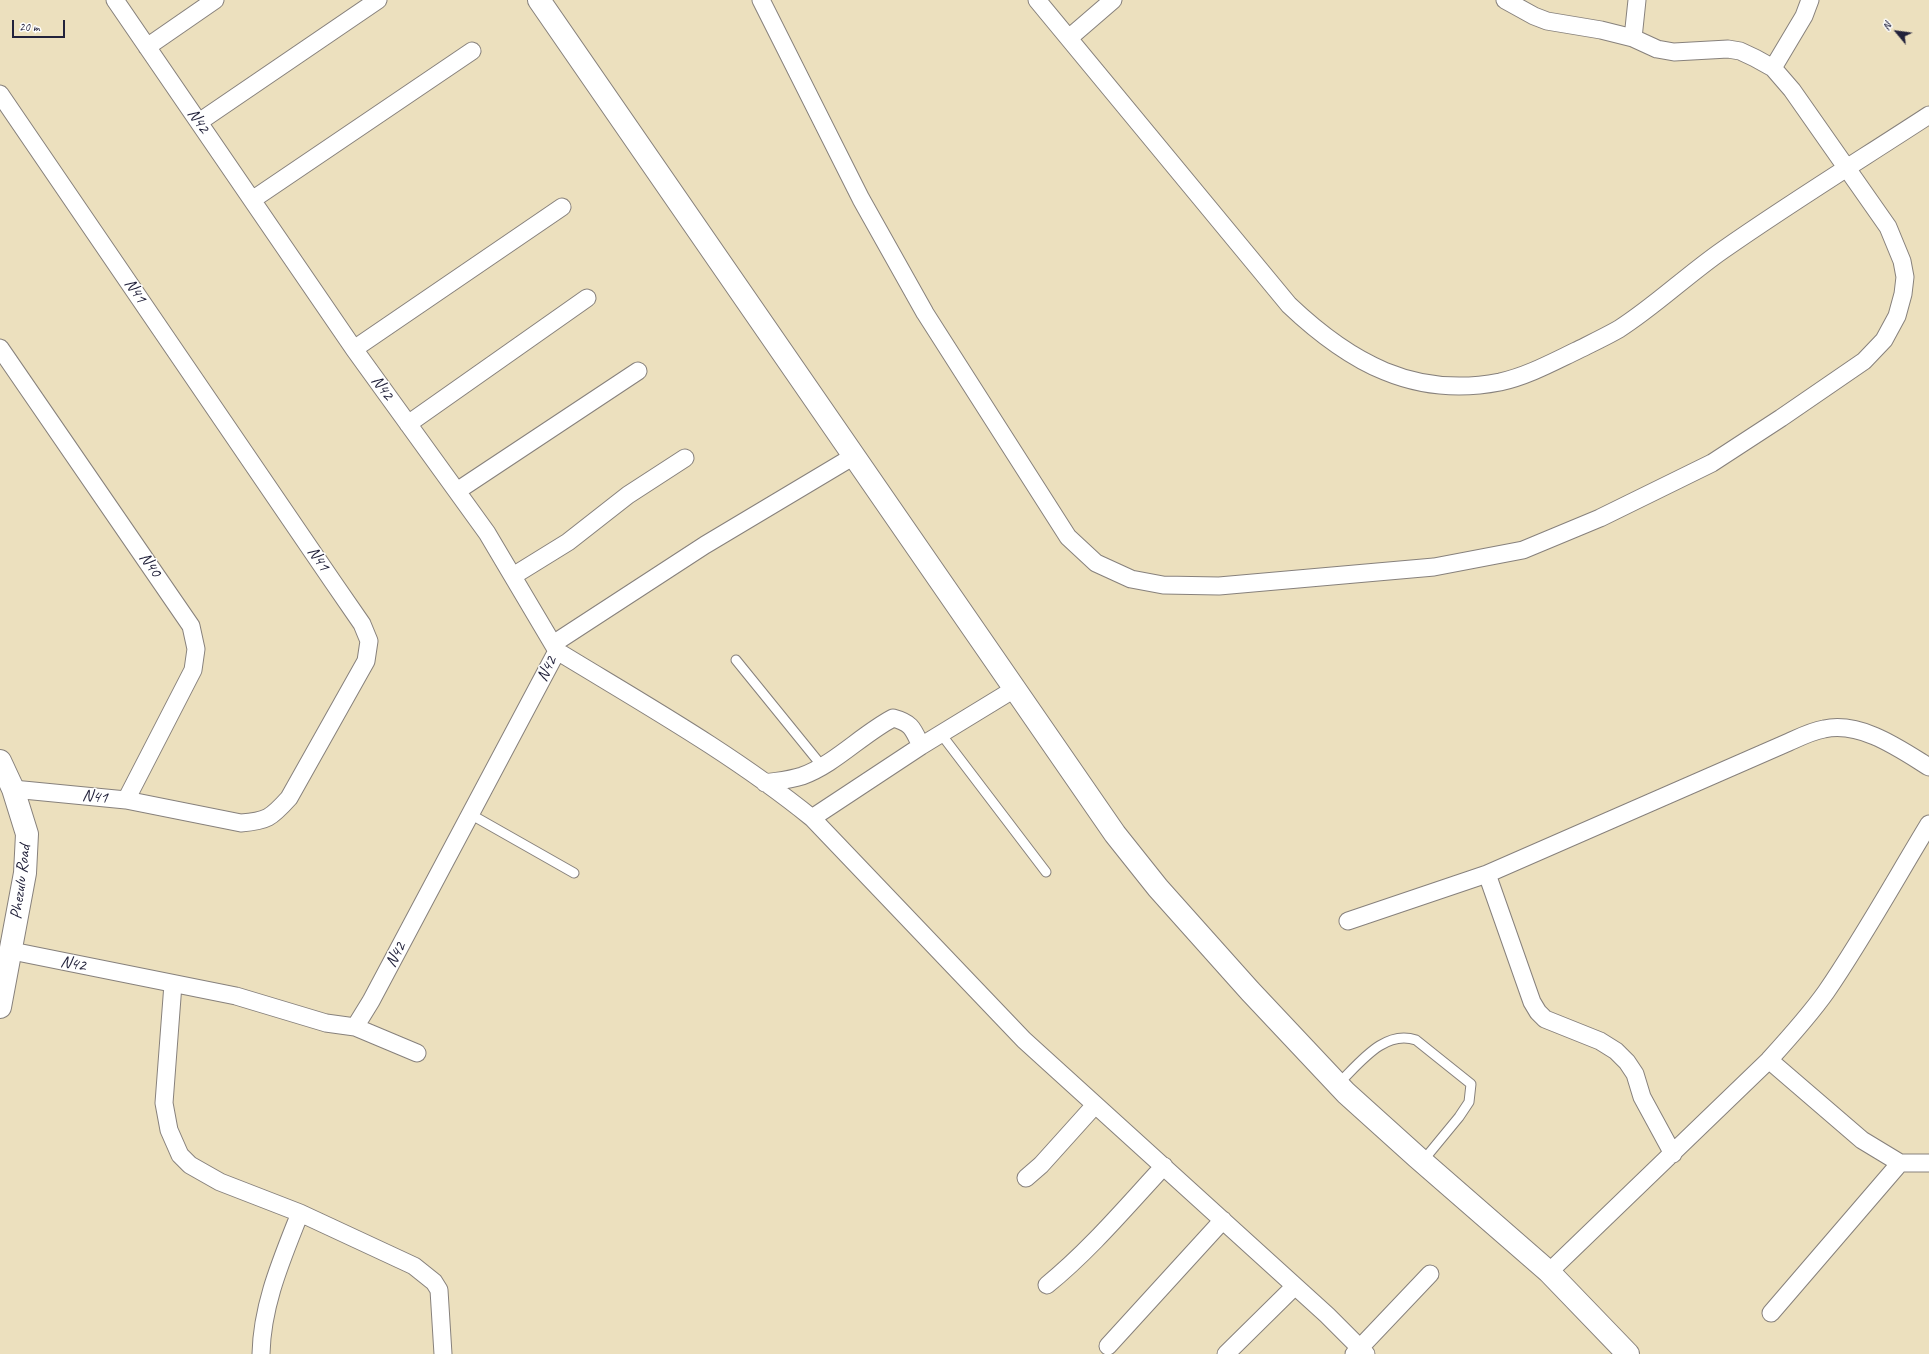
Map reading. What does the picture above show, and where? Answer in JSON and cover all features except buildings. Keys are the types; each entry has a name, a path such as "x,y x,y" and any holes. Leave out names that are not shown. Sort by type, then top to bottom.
{"street":[{"name":"N42","path":"12,951 236,996 326,1023 355,1027 371,1001 470,814 555,648 487,532 354,349 115,0"},
{"path":"147,47 214,0"},
{"path":"199,122 378,0"},
{"path":"539,0 1016,688 1115,834 1158,888 1250,991 1338,1084 1422,1162 1549,1272 1628,1354"},
{"path":"761,0 860,199 925,313 1068,537 1096,563 1131,579 1163,586 1220,586 1434,567 1523,550 1600,518 1712,463 1781,418 1864,360 1884,340 1897,316 1903,294 1905,277 1897,246 1888,227 1799,99 1773,68 1740,51 1715,48 1674,52 1657,49 1633,38 1601,30 1547,21 1534,16 1505,0"},
{"path":"1037,0 1289,305 1314,328 1353,355 1388,373 1422,383 1459,387 1501,382 1540,369 1618,329 1722,251 1929,115"},
{"path":"1069,38 1112,0"},
{"path":"1633,38 1637,0"},
{"path":"1773,68 1804,16 1810,0"},
{"path":"252,200 472,51"},
{"name":"N41","path":"0,94 338,588 362,624 369,641 366,661 289,798 274,814 259,822 240,823 126,800 13,789"},
{"path":"354,349 562,207"},
{"path":"408,424 587,298"},
{"name":"N40","path":"0,348 191,626 196,649 193,670 126,800"},
{"path":"457,491 638,371"},
{"path":"854,456 705,545 555,648 731,757 765,783 783,794 812,818 1024,1040 1295,1286 1360,1352 1430,1274"},
{"path":"513,576 568,542 628,494 685,458"},
{"path":"812,818 921,746 1016,688"},
{"path":"765,783 801,776 822,766 876,727 893,718 903,720 911,725 921,746"},
{"path":"1348,921 1486,874 1824,728 1849,728 1873,736 1901,750 1929,767"},
{"name":"Phezulu Road","path":"0,761 13,789 27,834 25,873 12,951 0,1007"},
{"path":"1549,1272 1770,1060 1825,993 1857,944 1929,824"},
{"path":"1486,874 1532,1002 1538,1012 1545,1019 1600,1040 1616,1051 1627,1062 1635,1074 1642,1097 1673,1154"},
{"path":"173,984 164,1103 168,1130 180,1154 190,1165 220,1182 300,1213 414,1266 434,1282 439,1290 441,1301 443,1354"},
{"path":"355,1027 417,1054"},
{"path":"1770,1060 1862,1140 1900,1163 1929,1163"},
{"path":"1026,1178 1041,1165 1095,1105"},
{"path":"1771,1314 1900,1163"},
{"path":"1047,1285 1089,1247 1164,1166"},
{"path":"261,1354 261,1338 268,1301 300,1213"},
{"path":"1108,1346 1223,1220"},
{"path":"1226,1354 1295,1286"}],"lane":[{"path":"736,660 822,766"},
{"path":"941,734 1046,872"},
{"path":"470,814 574,873"},
{"path":"1338,1084 1382,1043 1394,1038 1408,1037 1416,1040 1471,1084 1469,1102 1459,1117 1422,1162"}]}
